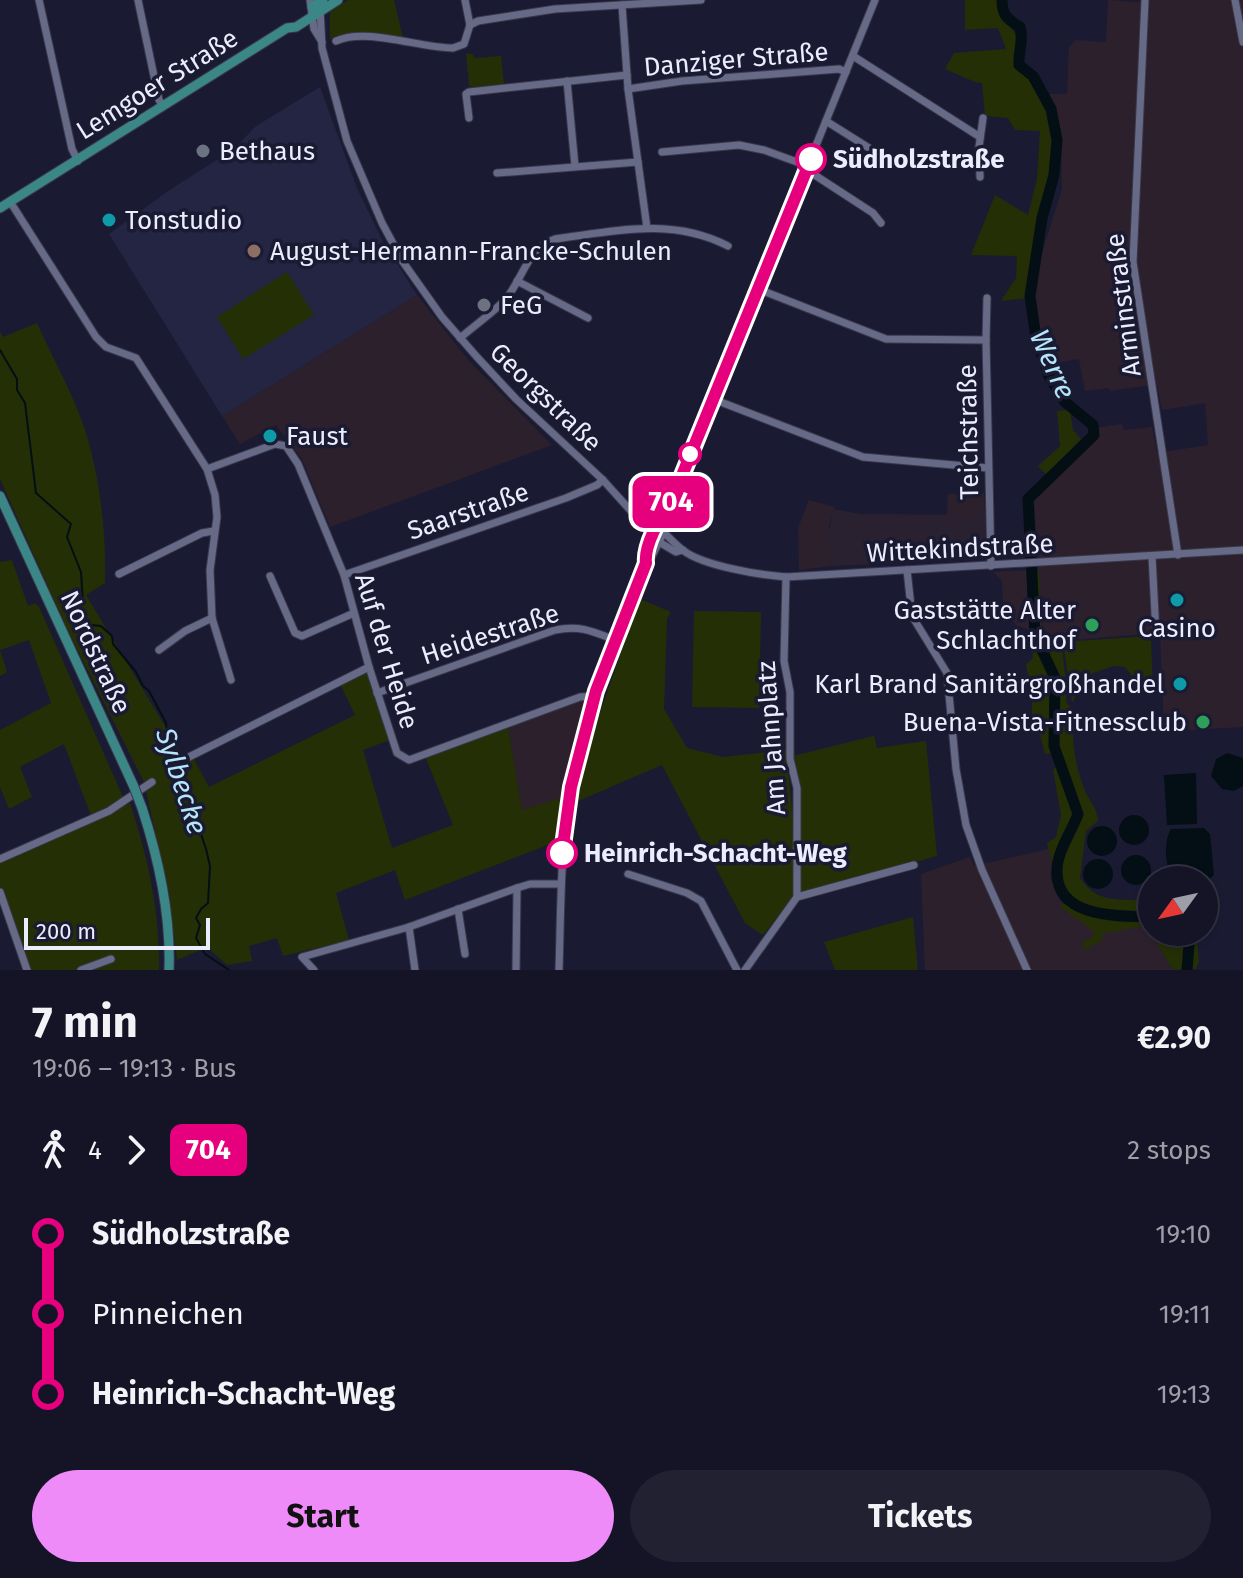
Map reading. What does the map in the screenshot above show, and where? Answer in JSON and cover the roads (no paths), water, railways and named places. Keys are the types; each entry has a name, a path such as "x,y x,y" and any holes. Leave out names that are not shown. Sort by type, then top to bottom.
{"main road":[{"name":"Lemgoer Straße","path":"0,208 287,28 296,27 316,5 338,0"},
{"name":"Nordstraße","path":"0,496 142,808 163,888 169,970"}],"street":[{"path":"39,0 72,149 78,161"},
{"path":"138,0 159,100 163,106"},
{"path":"336,41 345,37 366,37 453,48 464,44 470,25 465,0"},
{"path":"552,0 555,9"},
{"path":"470,25 478,21 555,9 701,0"},
{"path":"559,970 563,851 571,787 594,696 875,0"},
{"name":"Arminstraße","path":"1145,0 1133,262 1178,555"},
{"path":"1235,0 1243,42"},
{"name":"Georgstraße","path":"316,5 347,141 382,223 426,295 460,338 516,399 603,480 636,513 639,522 658,535"},
{"path":"622,5 628,89 647,228"},
{"path":"853,56 980,137"},
{"name":"Danziger Straße","path":"628,89 736,76 839,69 846,72"},
{"path":"469,118 466,94 469,92 627,75"},
{"path":"567,81 575,166"},
{"path":"980,177 983,118"},
{"path":"826,121 869,148"},
{"path":"684,139 686,149"},
{"path":"662,152 739,145 764,150 808,168 873,213 881,223"},
{"path":"497,173 638,162"},
{"path":"11,203 96,337 106,347 136,358 207,469 216,504 210,570 212,618 231,680"},
{"path":"460,338 505,299 532,253 555,239 647,228 693,231 728,246"},
{"path":"517,281 588,318"},
{"path":"758,289 886,339 986,340"},
{"name":"Teichstraße","path":"987,298 991,566"},
{"path":"713,399 863,457 988,468"},
{"name":"Auf der Heide","path":"207,469 275,444 286,446 298,464 344,575 397,753 409,760 580,697 594,696"},
{"name":"Saarstraße","path":"344,575 566,498 603,480"},
{"path":"119,574 202,533 214,531"},
{"name":"Wittekindstraße","path":"658,535 676,552 683,550 717,564 786,577 1243,550"},
{"path":"1152,556 1156,634"},
{"path":"907,570 912,616 947,673 956,769 966,825 982,870 1027,970"},
{"path":"270,576 295,633 302,636 354,613"},
{"name":"Am Jahnplatz","path":"786,577 784,661 790,692 790,759 797,788 797,897"},
{"path":"159,650 185,631 212,618"},
{"name":"Heidestraße","path":"377,693 555,630 573,626 615,640"},
{"path":"175,764 369,667"},
{"path":"0,859 109,811 152,782"},
{"path":"745,970 797,897 914,865"},
{"path":"628,874 687,893 701,901 737,970"},
{"path":"314,970 302,957 409,927 530,884 561,884"},
{"path":"516,970 517,888"},
{"path":"0,892 27,970"},
{"path":"458,909 465,954"},
{"path":"409,927 415,970"},
{"path":"81,970 111,959"}],"waterway":[{"name":"Werre","path":"1002,0 1006,16 1020,27 1019,65 1033,76 1051,109 1057,140 1054,175 1042,218 1030,296 1036,338 1049,376 1065,402 1093,425 1094,435 1028,499 1035,635 1055,678 1054,746 1078,814 1062,850 1057,872 1067,899 1079,907 1108,915 1138,916"},
{"name":"Sylbecke","path":"0,350 17,379 17,390 25,403 36,493 71,524 67,537 81,572 83,604 72,612 91,625 101,626 112,636 113,644 149,691 166,723 170,760 189,798 210,866 208,903 196,918 200,925 196,938 205,954 229,970"},
{"name":"Werre","path":"1187,970 1189,946"}],"place":[{"name":"Bethaus","path":"203,151"},
{"name":"Südholzstraße","path":"811,159"},
{"name":"Tonstudio","path":"109,220"},
{"name":"August-Hermann-Francke-Schulen","path":"254,251"},
{"name":"FeG","path":"484,305"},
{"name":"Faust","path":"270,436"},
{"name":"Casino","path":"1177,600"},
{"name":"Gaststätte Alter Schlachthof","path":"1092,625"},
{"name":"Karl Brand Sanitärgroßhandel","path":"1180,684"},
{"name":"Buena-Vista-Fitnessclub","path":"1203,722"},
{"name":"Heinrich-Schacht-Weg","path":"562,853"}]}
